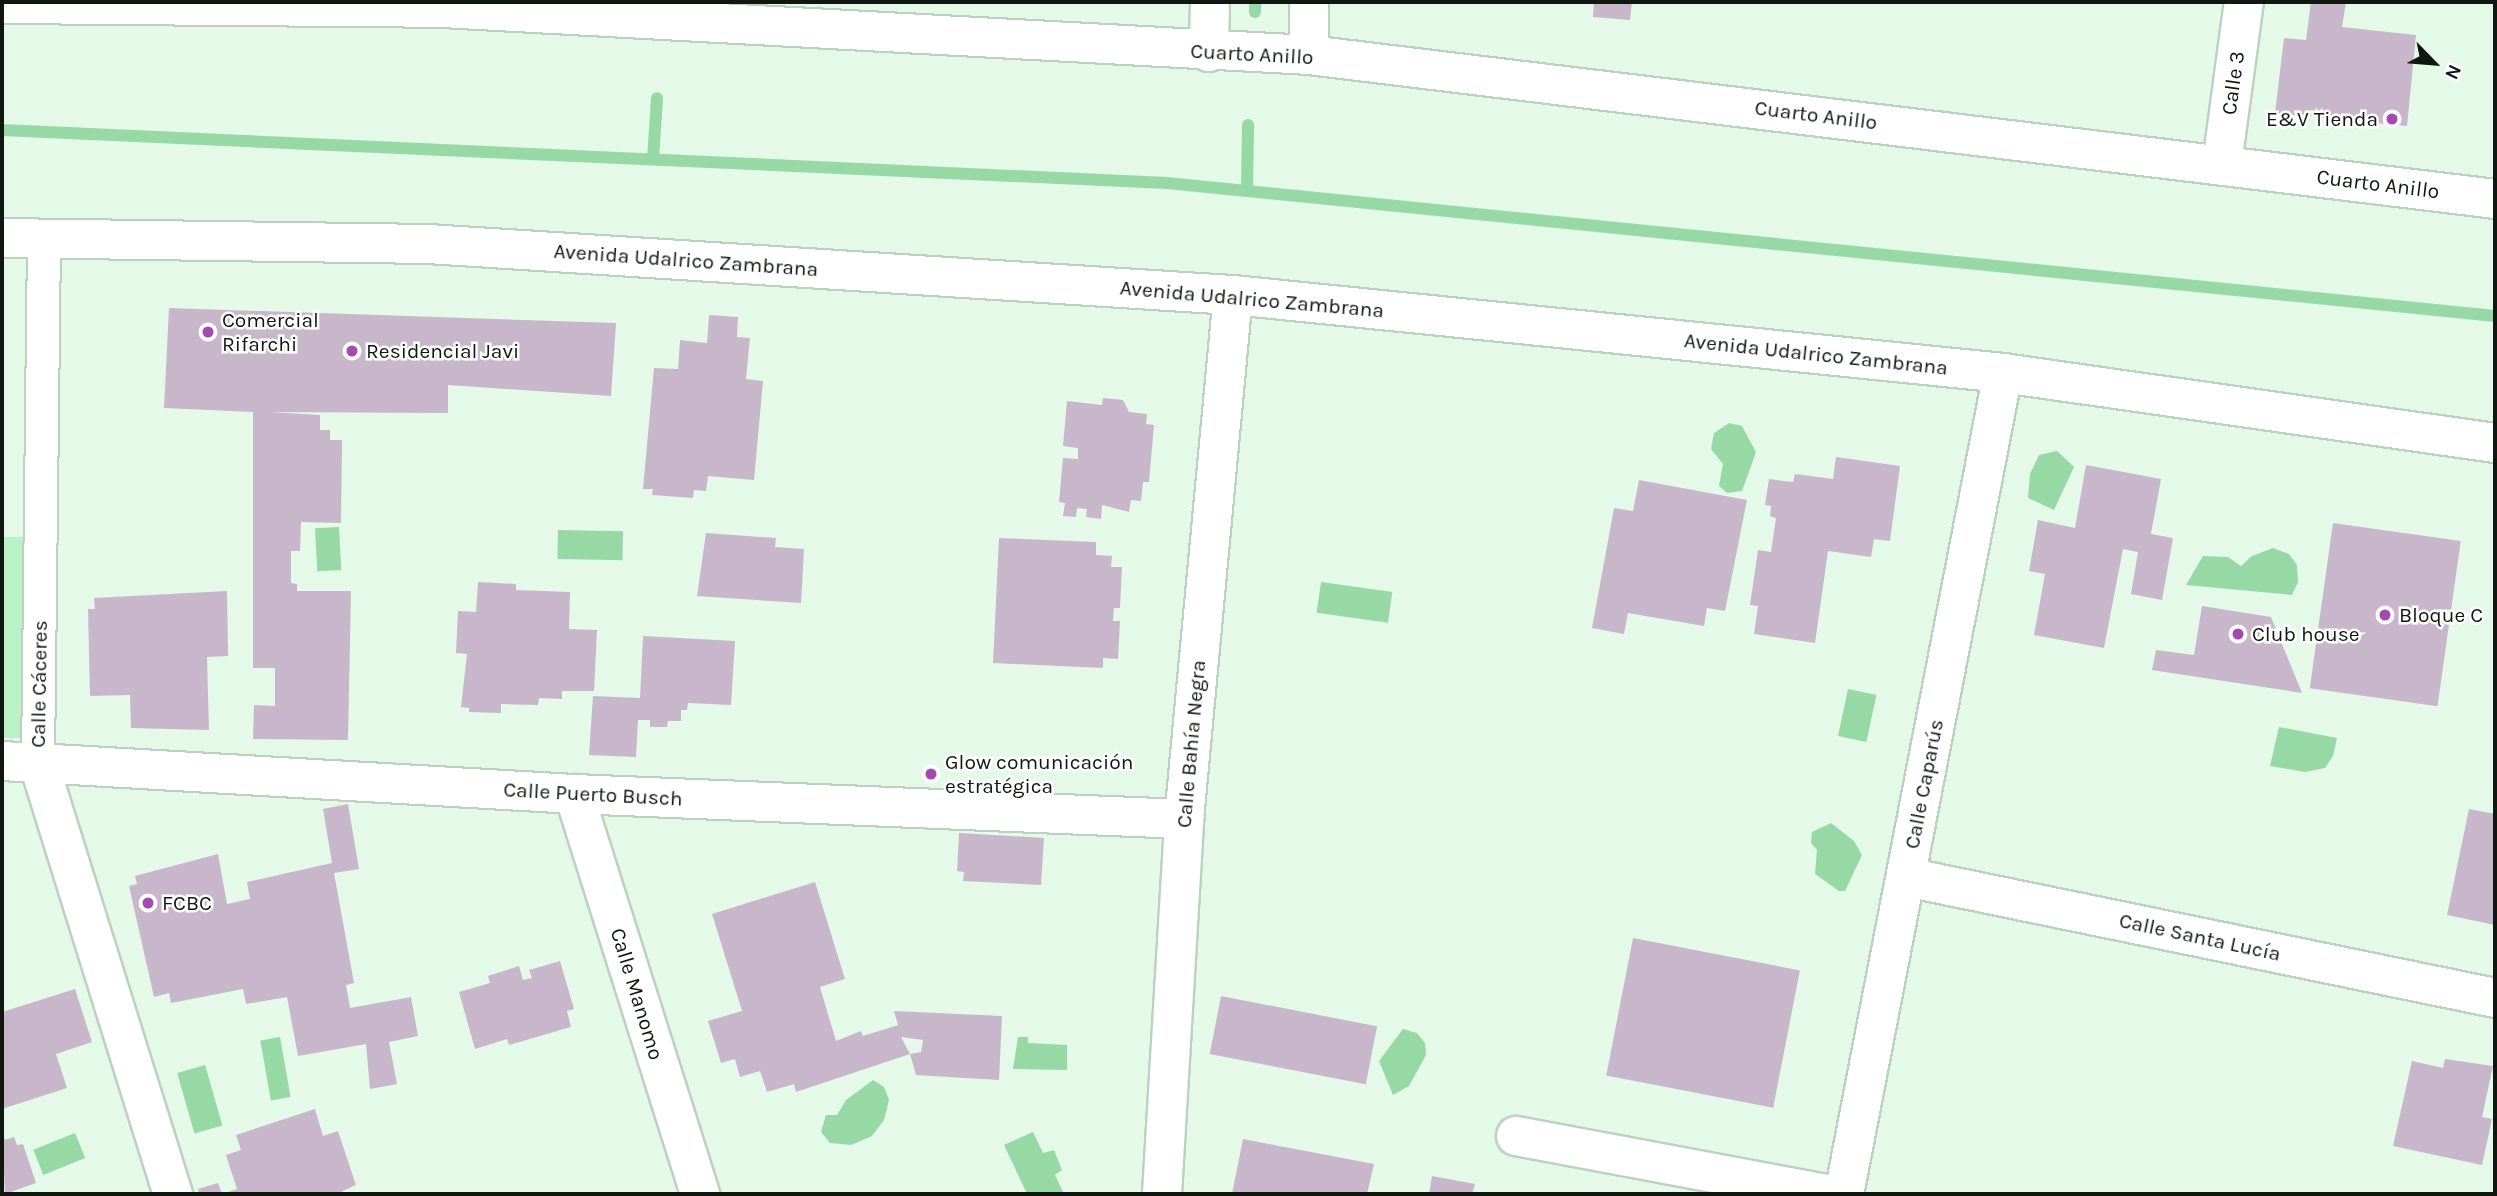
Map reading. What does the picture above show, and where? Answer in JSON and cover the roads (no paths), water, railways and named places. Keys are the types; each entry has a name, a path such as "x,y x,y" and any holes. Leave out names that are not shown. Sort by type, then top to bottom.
{"main road":[{"path":"1209,52 1210,2"},
{"path":"1308,2 1310,55"},
{"name":"Calle 3","path":"2222,164 2244,2"},
{"name":"Cuarto Anillo","path":"2,4 692,12 1209,52 1310,55 2495,199"},
{"name":"Avenida Udalrico Zambrana","path":"2,238 428,244 1233,295 2003,373 2495,443"},
{"name":"Calle Bahía Negra","path":"1162,1194 1184,819 1233,295"},
{"name":"Calle Caparús","path":"1844,1194 2003,373"},
{"name":"Calle Puerto Busch","path":"20,761 574,794 1184,819"},
{"name":"Calle Cáceres","path":"20,761 173,1194"},
{"name":"Calle Manomo","path":"574,794 699,1194"},
{"name":"Calle Santa Lucía","path":"1906,877 2495,998"},
{"path":"1516,1136 1825,1194"}],"street":[{"name":"Calle Cáceres","path":"20,761 44,238"}],"waterway":[{"path":"1255,2 1255,12"},
{"path":"653,159 657,98"},
{"path":"1247,191 1248,125"},
{"path":"2,130 1167,183 2495,316"}],"place":[{"name":"E&V Tienda","path":"2392,119"},
{"name":"Comercial Rifarchi","path":"208,332"},
{"name":"Residencial Javi","path":"352,351"},
{"name":"Bloque C","path":"2385,615"},
{"name":"Club house","path":"2238,634"},
{"name":"Glow comunicación estratégica","path":"931,774"},
{"name":"FCBC","path":"148,903"}]}
